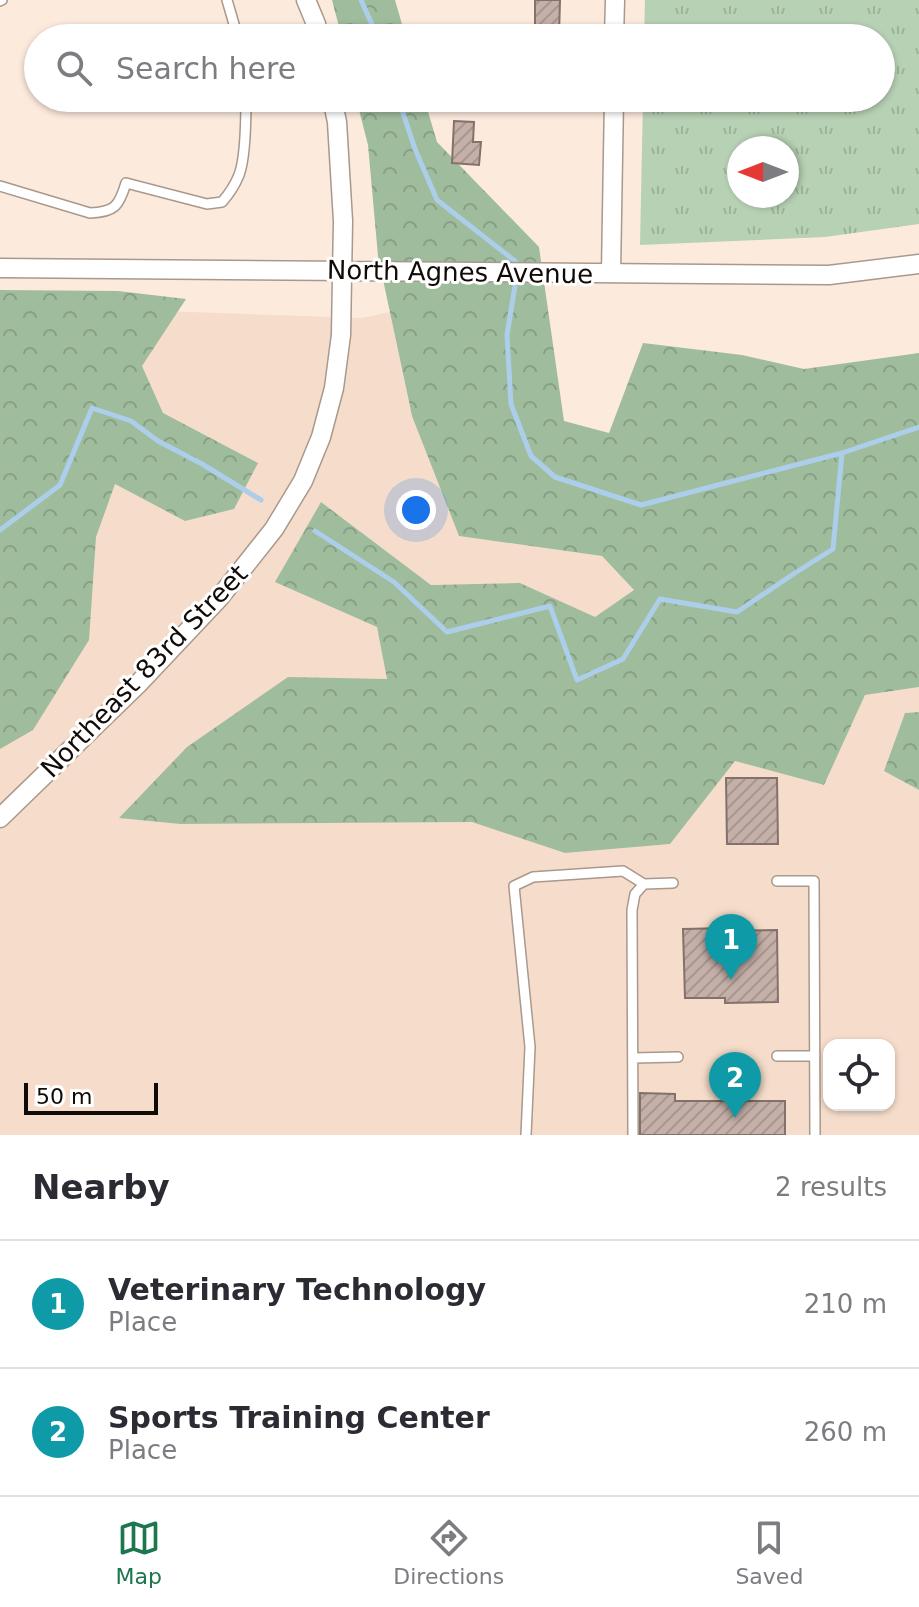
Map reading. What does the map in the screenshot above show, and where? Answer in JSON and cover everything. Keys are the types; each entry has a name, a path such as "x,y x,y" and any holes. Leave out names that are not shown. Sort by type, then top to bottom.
{"street":[{"path":"306,0 316,24"},
{"path":"614,24 615,0"},
{"name":"Northeast 83rd Street","path":"0,818 138,684 210,608 274,529 303,481 321,437 334,388 341,335 343,221 335,112"},
{"path":"611,273 614,112"},
{"name":"North Agnes Avenue","path":"0,268 829,275 919,264"}],"lane":[{"path":"227,0 234,24"},
{"path":"0,186 90,213 114,208 126,183 207,204 222,202 240,174 246,112"},
{"path":"526,1135 530,1047 514,886 533,877 623,871 644,884 673,883"},
{"path":"777,881 814,881 815,1135"},
{"path":"633,1135 632,910 635,894 644,884"},
{"path":"777,1056 815,1056"},
{"path":"633,1058 678,1057"}],"shaded area":[{"path":"162,311 362,318 390,312 409,404 459,536 602,556 634,590 595,618 520,583 431,585 321,502 276,582 378,627 387,679 288,678 120,818 180,824 473,822 565,853 669,844 735,761 824,785 865,695 919,687 919,712 905,713 884,771 919,790 919,1135 0,1135 0,314"}],"green space":[{"path":"332,0 395,0 402,24 338,24"},
{"path":"645,0 919,0 919,224 825,237 640,245 643,112 895,112 895,24 644,24"},
{"path":"360,112 428,112 437,142 539,247 564,421 609,433 643,343 742,355 804,369 919,353 919,687 865,695 824,785 735,761 670,844 565,853 472,822 180,824 119,818 187,747 288,677 387,679 377,627 275,582 321,502 431,585 520,583 595,617 634,590 602,556 459,536 412,416 378,256 368,145"},
{"path":"0,290 118,291 186,299 142,366 163,413 258,463 234,509 185,521 115,484 96,537 89,640 33,730 0,749"},
{"path":"919,712 919,790 884,771 905,713"}],"building":[{"path":"535,0 560,0 559,24 535,24"},
{"path":"454,121 474,122 473,142 481,142 479,165 452,163"},
{"path":"726,778 777,778 778,844 727,844"},
{"path":"729,928 729,931 777,930 778,1002 725,1003 725,998 685,998 683,929"},
{"path":"640,1093 675,1094 675,1101 785,1101 785,1135 640,1135"}],"waterway":[{"path":"361,0 372,24"},
{"path":"403,112 437,200 515,261"},
{"path":"515,286 507,335 511,404 531,456 555,477 641,505 842,453"},
{"path":"0,530 60,485 92,408 131,421 158,441 261,500"},
{"path":"315,531 394,582 447,632 550,606 577,680 623,659 660,599 737,612 833,549 842,453 919,427"}],"place":[{"name":"Veterinary Technology","path":"731,980"},
{"name":"Sports Training Center","path":"735,1118"}]}
